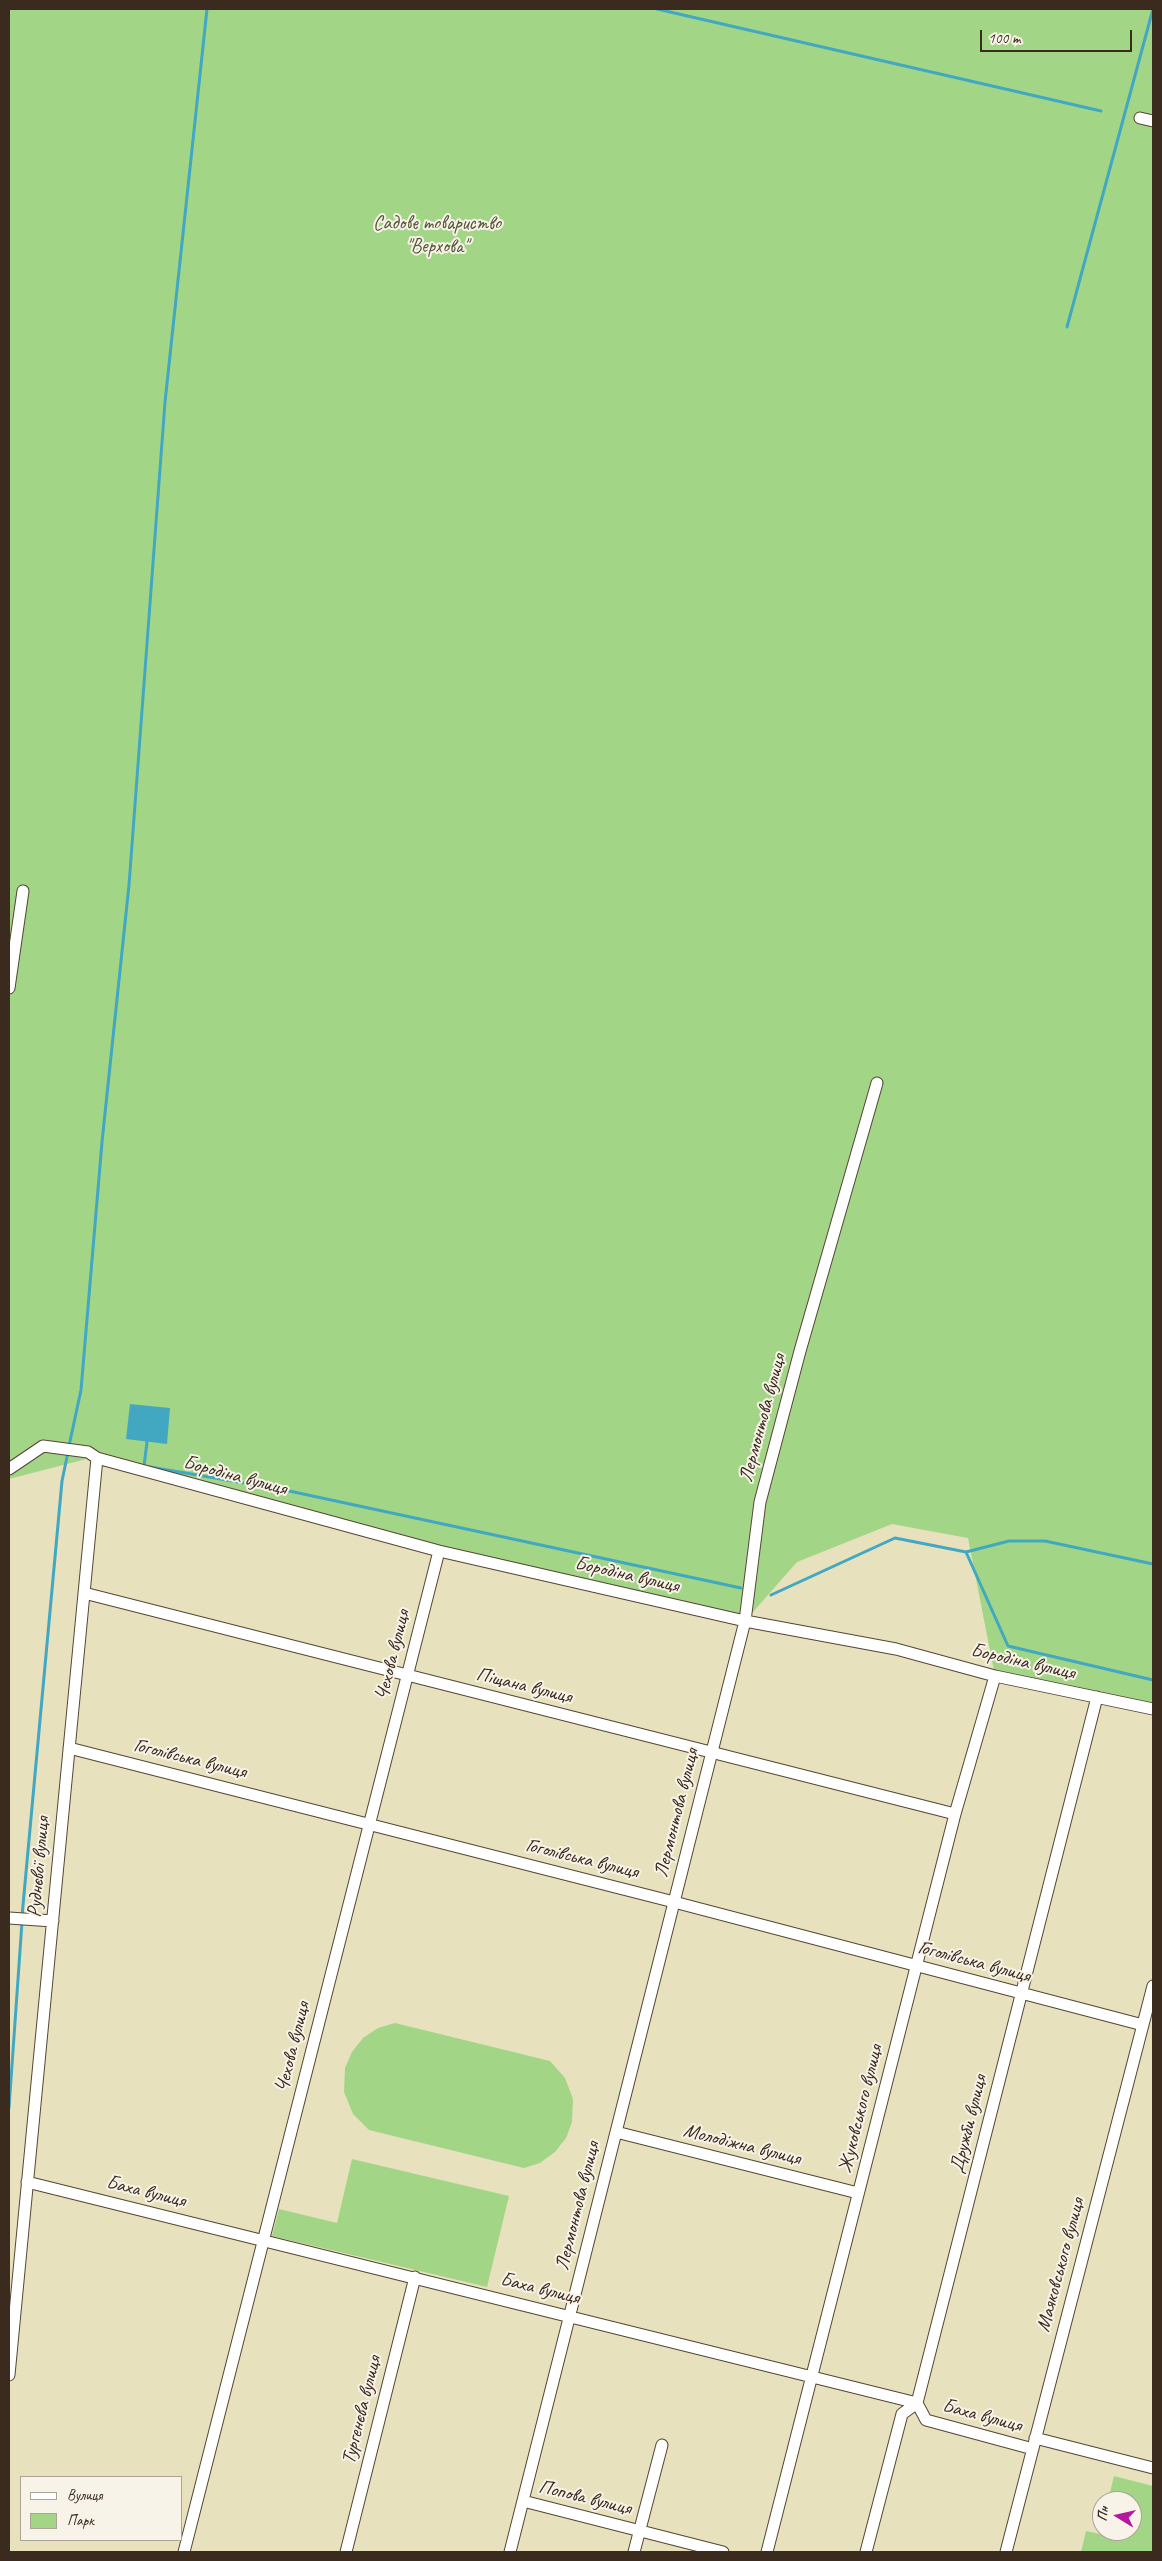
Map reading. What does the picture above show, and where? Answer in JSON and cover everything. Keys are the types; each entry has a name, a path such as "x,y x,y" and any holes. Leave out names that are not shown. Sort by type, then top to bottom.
{"street":[{"path":"1140,118 1153,121"},
{"path":"9,988 23,891"},
{"name":"Лермонтова вулиця","path":"510,2552 745,1621 760,1502 800,1351 877,1083"},
{"path":"9,1468 43,1446 92,1455"},
{"name":"Бородіна вулиця","path":"92,1455 439,1551 745,1621 896,1649 995,1676 1153,1710"},
{"name":"Руднєвої вулиця","path":"9,2376 84,1593 92,1455"},
{"name":"Чехова вулиця","path":"184,2552 439,1551"},
{"name":"Піщана вулиця","path":"84,1593 956,1814"},
{"name":"Жуковського вулиця","path":"767,2552 916,1966 995,1676"},
{"name":"Дружби вулиця","path":"866,2552 902,2414 917,2403 1097,1697"},
{"name":"Гоголівська вулиця","path":"69,1748 674,1902 1143,2025"},
{"path":"9,1918 52,1921"},
{"name":"Маяковського вулиця","path":"1006,2552 1153,1986"},
{"name":"Молодіжна вулиця","path":"616,2132 858,2194"},
{"name":"Баха вулиця","path":"28,2182 917,2403 926,2420 1153,2468"},
{"name":"Тургенєва вулиця","path":"346,2552 415,2278"},
{"name":"Попова вулиця","path":"634,2552 662,2445"},
{"name":"Попова вулиця","path":"522,2501 723,2552"}],"green space":[{"name":"Садове товариство \"Верхова\"","path":"9,9 1153,9 1153,1708 995,1676 968,1538 892,1524 797,1562 745,1621 439,1551 98,1456 9,1479"},
{"path":"395,2023 550,2061 565,2078 573,2099 572,2122 566,2138 555,2152 540,2163 524,2168 369,2130 353,2114 344,2092 345,2068 352,2052 363,2038 378,2028"},
{"path":"352,2159 509,2196 487,2287 272,2236 279,2209 337,2223"},
{"path":"1114,2476 1153,2486 1153,2552 1081,2552 1086,2531 1092,2532 1092,2541 1142,2541 1142,2491 1110,2491"}],"water":[{"path":"130,1404 170,1408 167,1444 126,1439"}],"waterway":[{"path":"69,1446 81,1390 102,1142 129,885 165,402 207,9"},
{"path":"657,9 1101,111"},
{"path":"1067,327 1153,9"},
{"path":"147,1442 144,1466 280,1489 741,1588"},
{"path":"22,1916 62,1481 68,1452"},
{"path":"771,1595 895,1538 966,1552 1008,1646 1153,1680"},
{"path":"966,1552 1009,1541 1045,1541 1153,1564"},
{"path":"9,2108 22,1922"}]}
